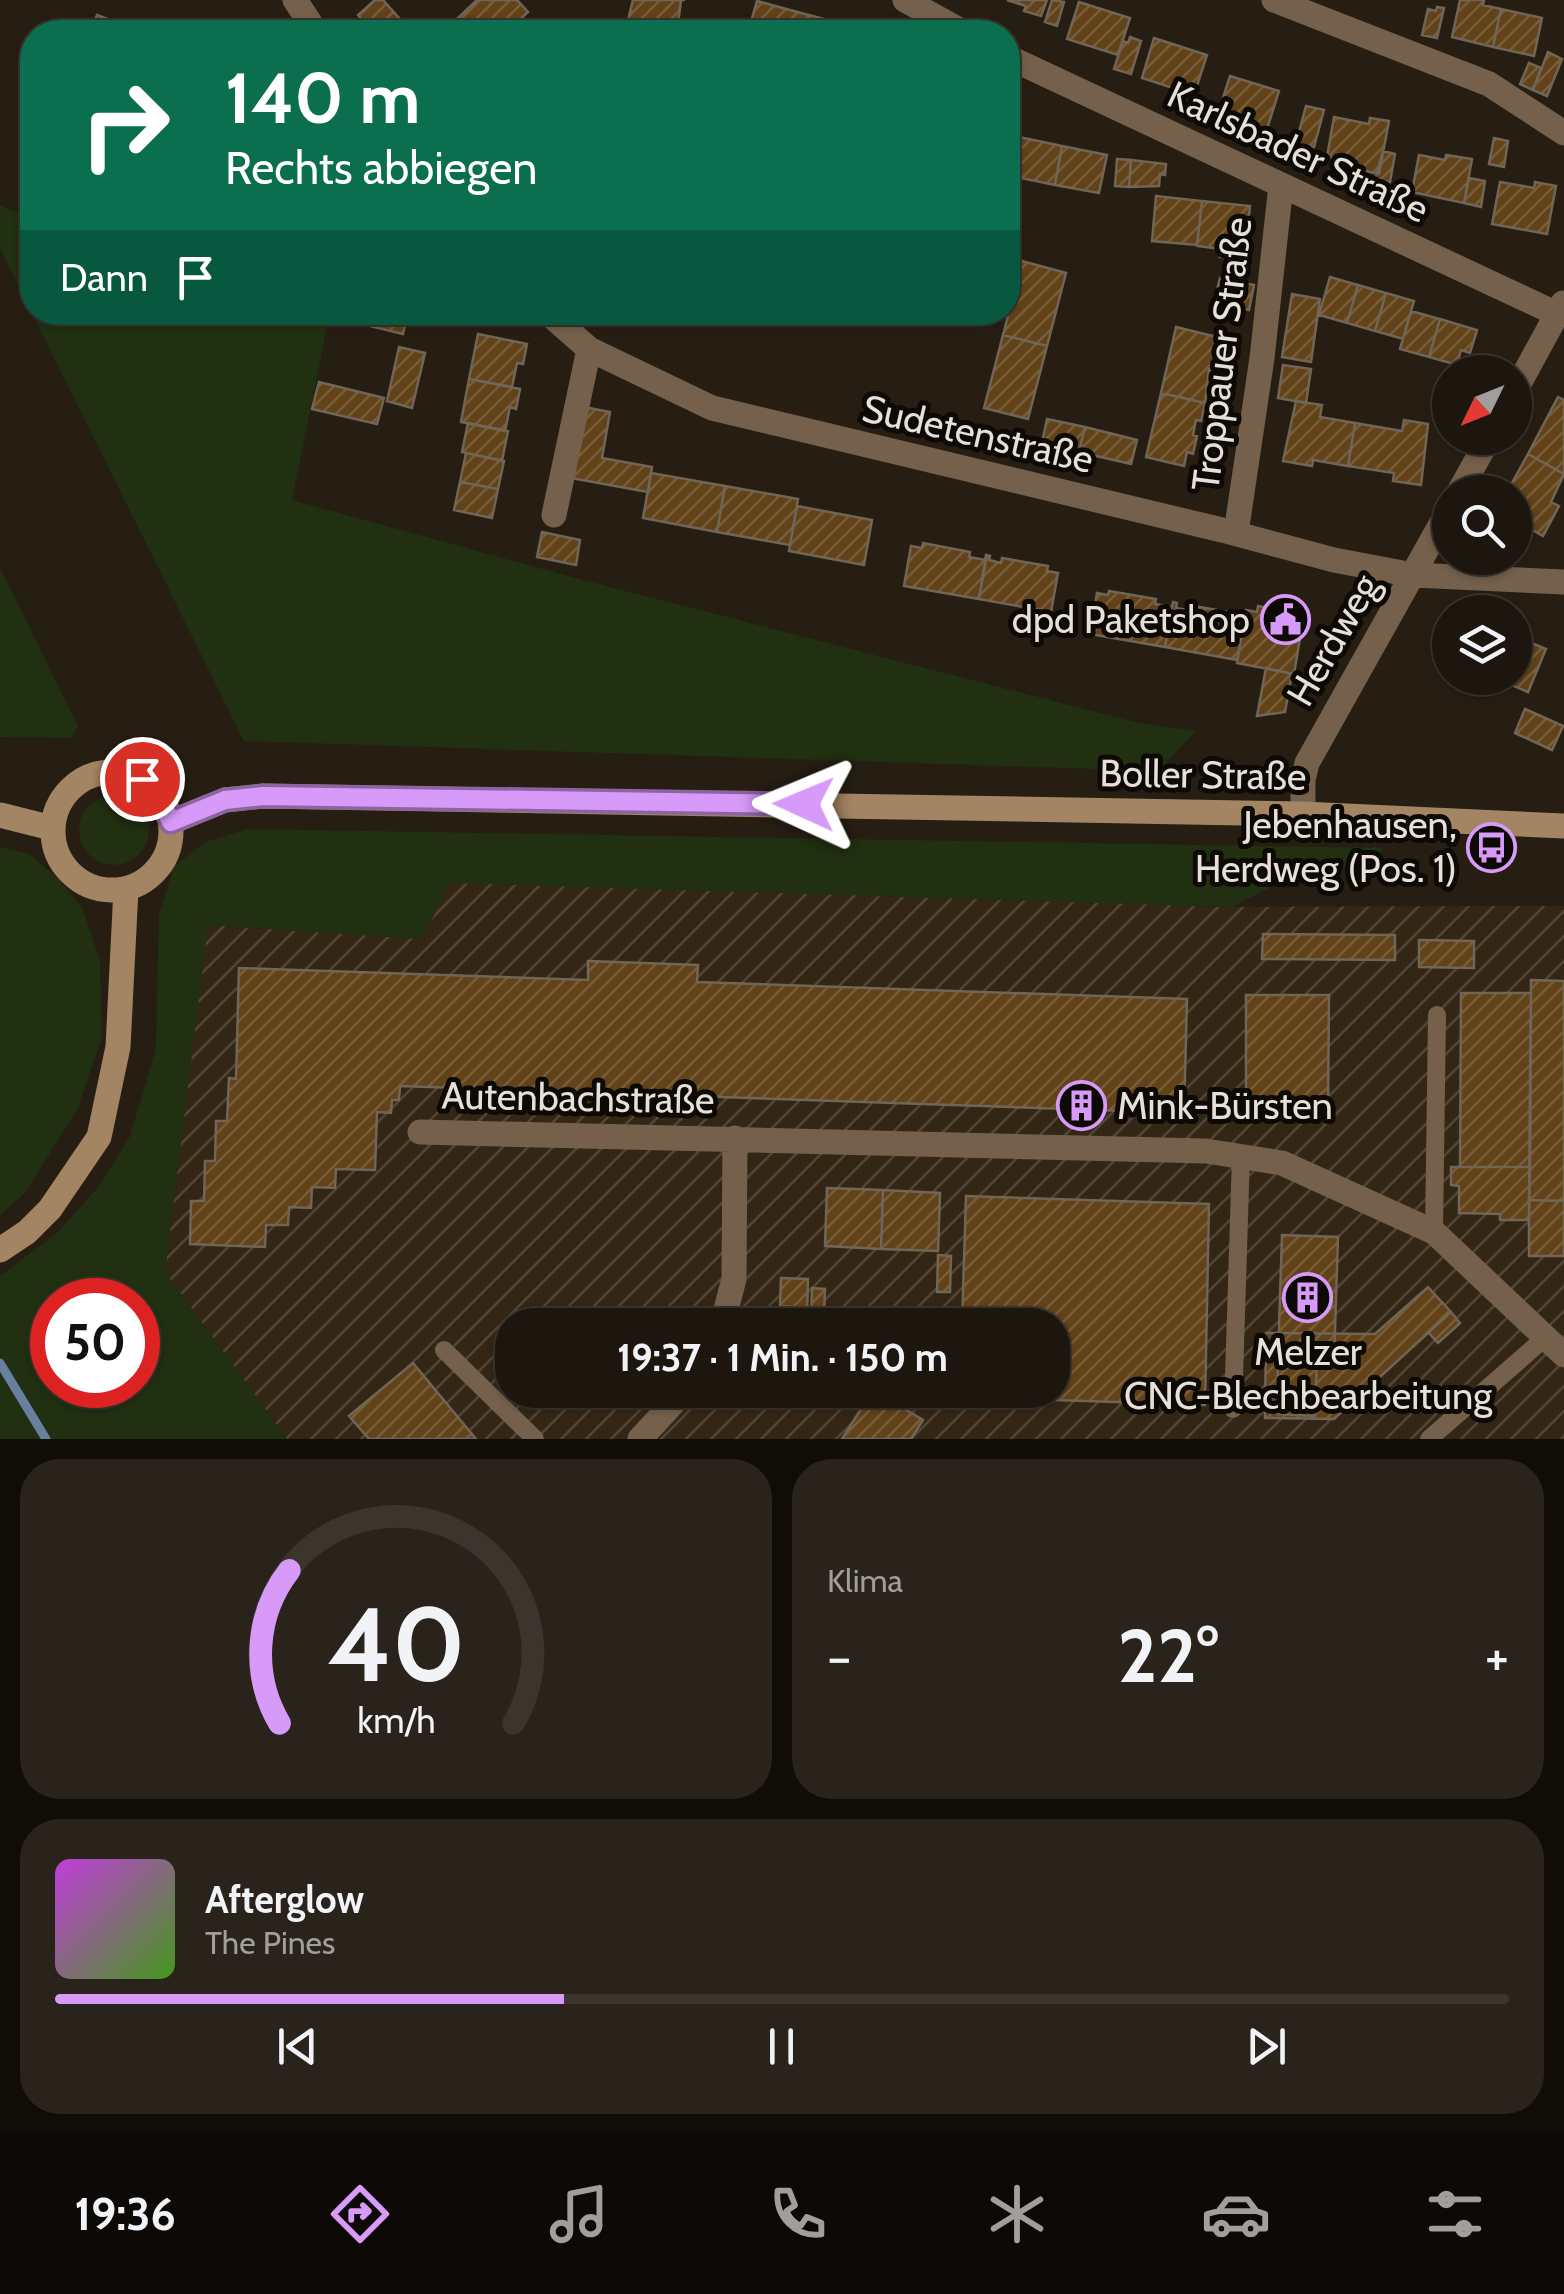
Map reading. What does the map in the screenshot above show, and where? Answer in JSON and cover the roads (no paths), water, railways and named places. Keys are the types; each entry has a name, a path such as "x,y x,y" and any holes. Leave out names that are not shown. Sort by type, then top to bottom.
{"main road":[{"path":"108,771 142,779 156,790 171,822 166,856 142,882 126,889 90,886 74,877 62,864 54,846 55,811 76,783 108,771"},
{"name":"Boller Straße","path":"171,822 225,800 263,796 1303,814 1564,826"},
{"path":"0,815 52,828"},
{"path":"0,1250 50,1209 99,1137 118,1047 126,889"}],"street":[{"path":"905,0 941,20"},
{"path":"1274,0 1320,9 1489,84 1564,134"},
{"name":"Karlsbader Straße","path":"1020,64 1561,308"},
{"name":"Troppauer Straße","path":"1236,533 1282,185"},
{"path":"1532,360 1561,308"},
{"name":"Sudetenstraße","path":"562,325 589,349 712,408 1334,560 1413,575 1564,582"},
{"path":"554,515 589,349"},
{"name":"Herdweg","path":"1303,814 1307,763 1432,541"},
{"name":"Autenbachstraße","path":"420,1132 1206,1150 1241,1155 1282,1163 1434,1232 1557,1343"},
{"name":"Autenbachstraße","path":"727,1308 734,1280 735,1138"},
{"path":"640,1439 668,1408"}],"lane":[{"path":"1434,1232 1437,1015"},
{"path":"1234,1410 1241,1155"},
{"path":"1429,1439 1557,1343"},
{"path":"444,1350 535,1439"}],"waterway":[{"path":"0,1363 46,1439"}],"place":[{"name":"dpd Paketshop","path":"1285,620"},
{"name":"Jebenhausen, Herdweg (Pos. 1)","path":"1492,847"},
{"name":"Mink-Bürsten","path":"1082,1106"},
{"name":"Melzer CNC-Blechbearbeitung","path":"1308,1298"}]}
